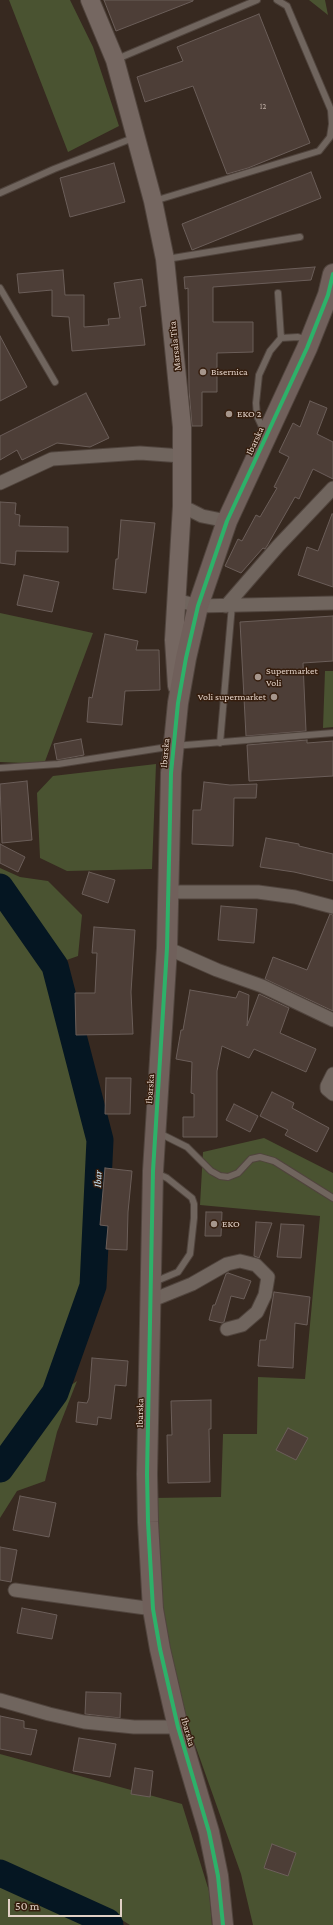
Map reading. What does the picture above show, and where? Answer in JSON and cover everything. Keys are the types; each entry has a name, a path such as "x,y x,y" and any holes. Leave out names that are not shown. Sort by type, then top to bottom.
{"main road":[{"name":"Ibarska","path":"223,1925 218,1876 209,1832 168,1688 153,1609 147,1474 150,1292 153,1171 167,948 171,773 178,703 186,658 198,606 227,521 330,296 333,274"}],"street":[{"name":"Marsala Tita","path":"90,0 116,60 153,202 165,259 182,427 182,506 174,640 178,703"},
{"path":"0,483 52,459 140,453 182,456"},
{"path":"229,605 278,546 333,488"},
{"path":"182,506 202,516 227,521"},
{"path":"176,600 198,606 333,603"},
{"path":"169,892 258,892 295,897 333,907"},
{"path":"167,948 216,970 262,986 333,1020"},
{"path":"333,1074 327,1086 327,1089 333,1094"},
{"path":"150,1292 192,1284 227,1264 240,1261 256,1264 268,1277 265,1295 257,1312 242,1325 227,1329"},
{"path":"15,1590 153,1609"},
{"path":"0,1700 84,1722 134,1727 178,1727"}],"lane":[{"path":"116,60 257,0"},
{"path":"153,202 319,151 330,137 332,124 331,110 286,6 276,0"},
{"path":"0,193 54,169 136,136"},
{"path":"165,259 300,237"},
{"path":"0,288 55,382"},
{"path":"267,436 257,416 256,403 259,375 270,351 281,338 278,293"},
{"path":"281,338 298,337 310,340"},
{"path":"220,743 229,605"},
{"path":"0,768 58,764 174,746 333,733"},
{"path":"156,1132 187,1147 211,1171 220,1176 228,1177 238,1173 251,1159 260,1157 274,1161 333,1198"},
{"path":"150,1292 178,1272 190,1254 194,1218 194,1204 192,1198 167,1178 153,1171"}],"green space":[{"path":"9,0 70,0 93,47 119,126 68,152"},
{"path":"309,0 325,0 328,15"},
{"path":"0,613 93,633 44,764 0,762"},
{"path":"325,671 333,671 333,727 323,728"},
{"path":"156,764 152,869 67,871 40,858 37,793 53,776"},
{"path":"0,868 20,877 48,881 82,915 78,956 61,962 11,888 0,879"},
{"path":"0,899 50,969 94,1139 84,1282 48,1386 0,1453"},
{"path":"264,1138 333,1173 333,1925 253,1925 241,1874 188,1725 167,1654 152,1498 221,1497 223,1434 257,1434 258,1377 305,1379 320,1216 200,1205 203,1152"},
{"path":"77,1381 57,1432 45,1481 17,1491 0,1518 0,1476 64,1390"},
{"path":"0,1754 182,1804 209,1891 212,1925 130,1925 117,1917 87,1907 0,1865"},
{"path":"0,1882 94,1925 0,1925"}],"building":[{"path":"104,0 193,0 193,1 116,31"},
{"path":"259,14 310,143 248,168 227,174 193,86 145,102 137,77 183,61 177,47"},
{"path":"114,163 125,202 70,217 60,178"},
{"path":"311,172 321,198 192,250 182,224"},
{"name":"Bisernica","path":"315,267 311,280 213,287 213,322 253,322 253,352 217,353 217,392 202,392 202,426 192,426 189,390 188,288 185,289 184,277"},
{"path":"63,270 65,295 84,295 84,327 109,325 108,319 120,318 114,283 142,279 146,306 140,307 145,345 72,351 69,317 52,316 52,290 19,293 17,274"},
{"path":"0,336 27,387 0,401"},
{"path":"86,393 109,438 90,447 57,443 22,460 17,450 0,460 0,436"},
{"path":"310,401 327,408 317,434 333,442 333,479 313,469 299,499 295,497 265,549 263,548 241,573 225,566 238,539 242,541 256,515 260,517 277,488 274,487 289,457 279,452 293,423 300,427"},
{"path":"0,502 16,503 15,514 20,515 19,526 68,527 68,552 16,551 15,565 0,563"},
{"path":"332,514 333,587 298,575 307,547 318,551"},
{"path":"121,520 155,523 146,593 113,589 116,559 118,559"},
{"path":"24,575 59,582 52,612 17,605"},
{"name":"Voli supermarket","path":"333,616 333,661 303,663 306,731 246,736 240,622"},
{"path":"105,634 138,641 136,650 159,650 160,690 125,691 122,725 87,722 89,697 92,698"},
{"path":"81,739 84,755 57,760 54,744"},
{"path":"307,740 307,743 333,741 333,776 249,781 247,745"},
{"path":"27,781 32,840 2,843 0,784"},
{"path":"204,782 230,785 257,784 256,798 234,798 233,846 192,844 193,810 201,810"},
{"path":"266,838 299,844 299,846 333,854 333,881 294,872 260,867"},
{"path":"0,844 25,857 18,872 0,863"},
{"path":"89,872 115,880 108,903 82,894"},
{"path":"221,906 257,909 254,943 218,940"},
{"path":"330,914 333,915 333,1011 265,979 273,957 307,970"},
{"path":"94,927 135,930 131,992 133,1034 76,1035 75,993 95,993 97,953 92,953"},
{"path":"190,990 236,998 239,991 249,995 247,1026 259,994 289,1008 280,1033 316,1049 306,1072 254,1049 249,1058 222,1046 217,1071 217,1137 183,1137 183,1117 194,1117 194,1094 191,1093 192,1062 176,1059"},
{"path":"106,1078 131,1078 130,1114 105,1114"},
{"path":"272,1092 294,1103 292,1108 329,1128 317,1152 285,1135 288,1130 260,1116"},
{"path":"234,1104 258,1116 250,1132 226,1120"},
{"path":"105,1168 132,1171 128,1212 127,1250 106,1249 108,1226 100,1225"},
{"name":"EKO","path":"206,1212 222,1212 221,1236 205,1236"},
{"path":"256,1222 272,1223 259,1258 254,1256"},
{"path":"281,1224 304,1225 301,1258 277,1257"},
{"path":"228,1273 251,1281 244,1299 231,1296 224,1322 222,1323 209,1320 213,1305 215,1305 226,1274"},
{"path":"274,1292 310,1297 307,1325 295,1323 293,1368 258,1366 260,1340 266,1340"},
{"path":"92,1358 128,1361 126,1386 115,1385 111,1419 98,1417 97,1425 76,1422 78,1402 87,1403 89,1398"},
{"path":"211,1400 211,1429 209,1429 210,1482 168,1483 167,1435 172,1435 171,1401"},
{"path":"288,1428 308,1438 296,1460 276,1450"},
{"path":"20,1496 56,1503 49,1537 13,1530"},
{"path":"0,1547 17,1550 11,1582 0,1580"},
{"path":"22,1608 57,1615 52,1639 17,1633"},
{"path":"86,1692 121,1693 120,1718 85,1714"},
{"path":"0,1716 24,1721 24,1728 37,1730 31,1755 0,1749"},
{"path":"79,1738 116,1744 110,1777 73,1771"},
{"path":"135,1768 153,1771 150,1797 131,1794"},
{"path":"272,1844 296,1853 288,1876 264,1868"}],"waterway":[{"name":"Ibar","path":"0,887 55,966 100,1140 93,1286 55,1393 0,1469"},
{"name":"Ibar","path":"0,1873 108,1922 110,1925"}],"cycle path":[{"path":"223,1925 218,1876 209,1832 178,1727 160,1649 153,1609 148,1522 147,1474 153,1171 167,948 171,773 178,703 186,658 198,606 227,521 307,348 328,295 333,274"}],"place":[{"name":"Bisernica","path":"203,372"},
{"name":"EKO 2","path":"229,414"},
{"name":"Supermarket Voli","path":"258,677"},
{"name":"Voli supermarket","path":"274,697"},
{"name":"EKO","path":"214,1224"}]}
